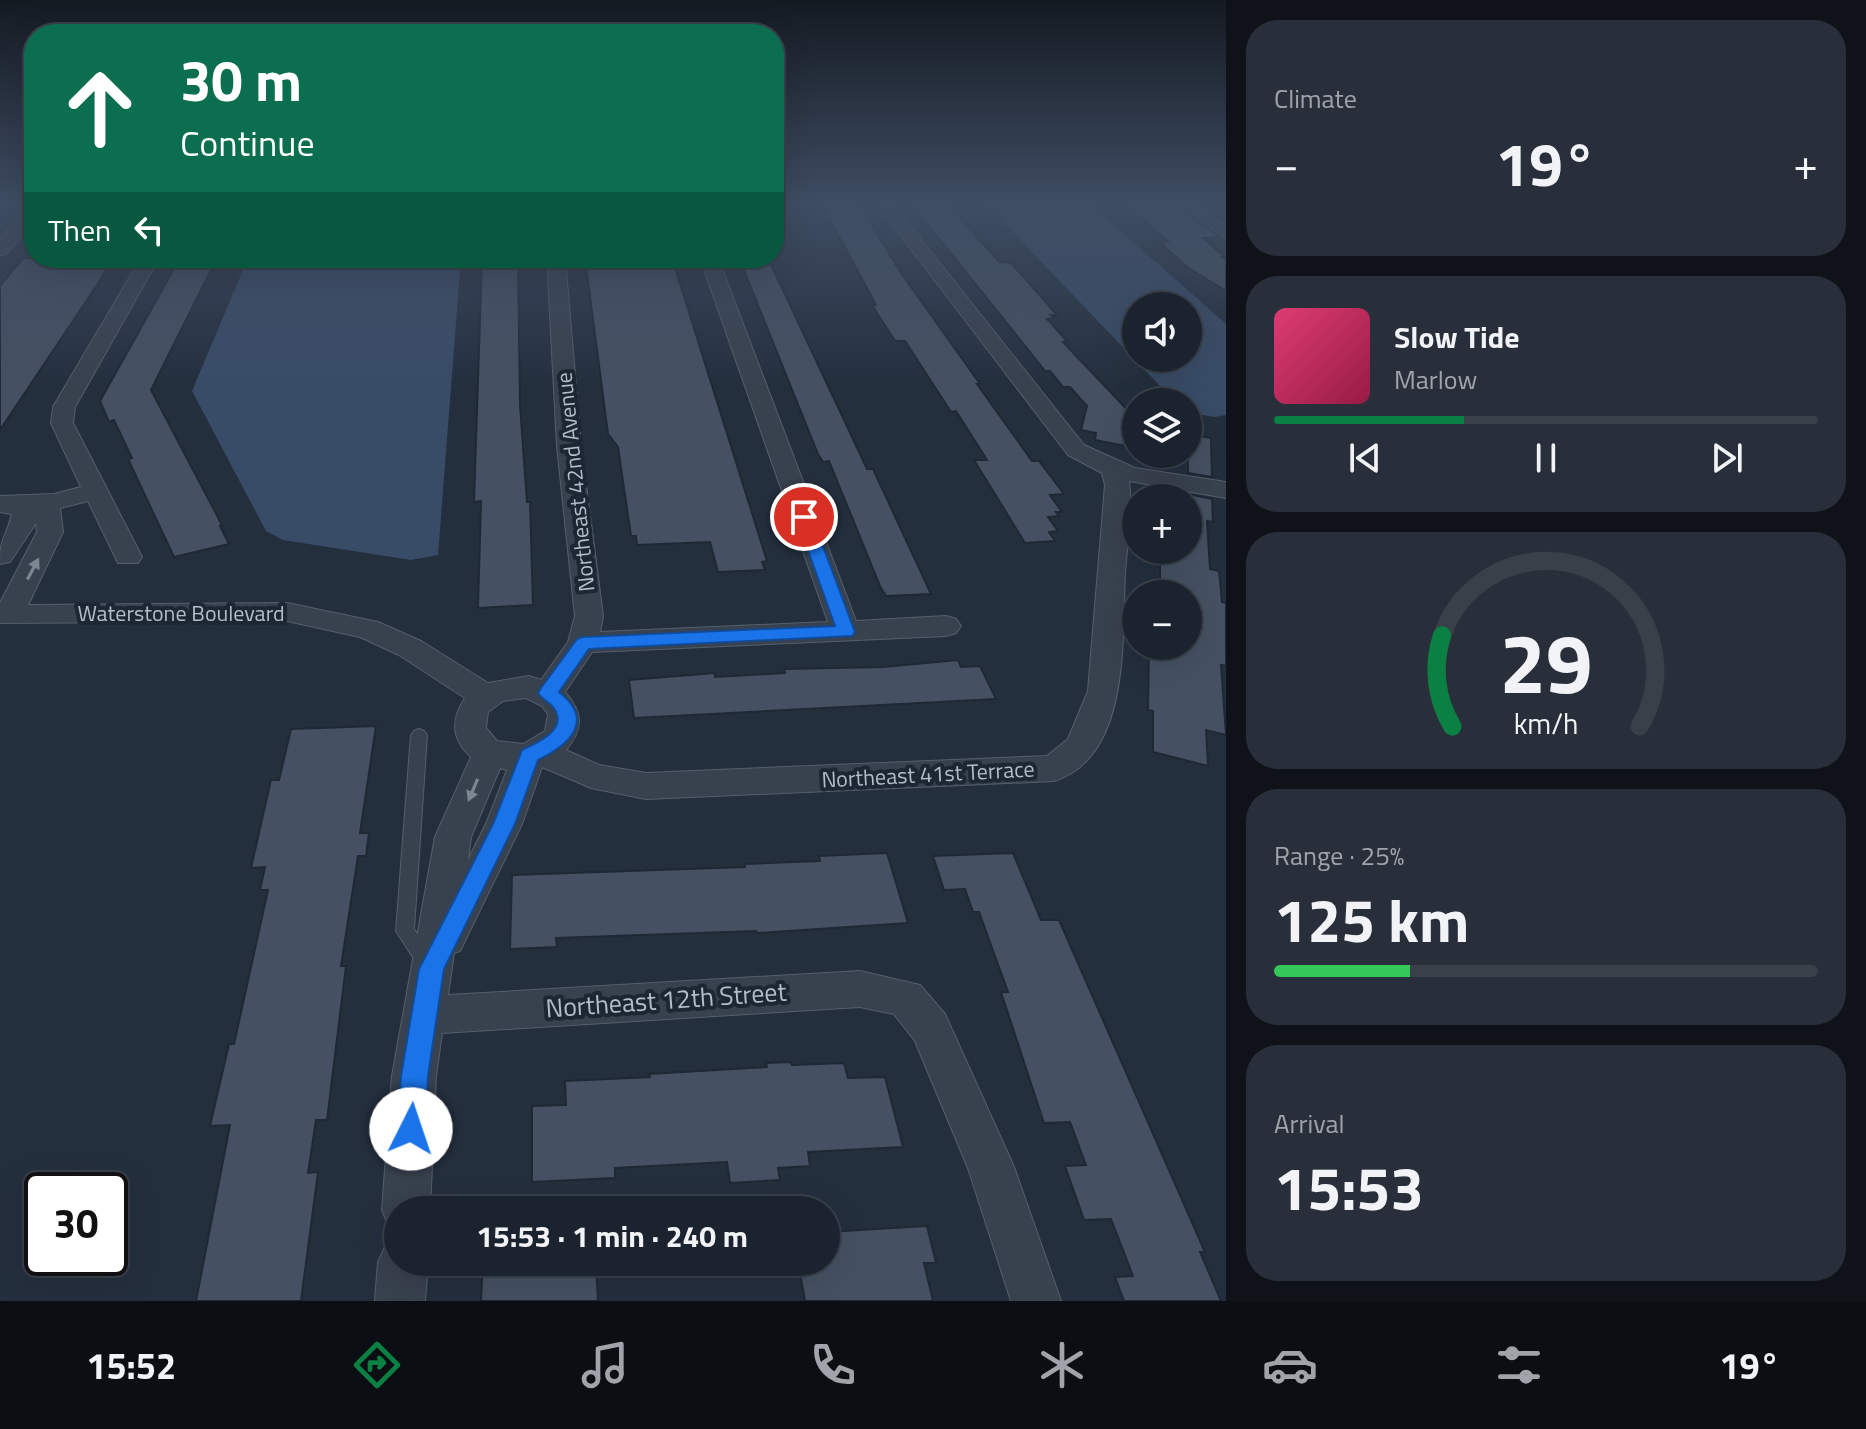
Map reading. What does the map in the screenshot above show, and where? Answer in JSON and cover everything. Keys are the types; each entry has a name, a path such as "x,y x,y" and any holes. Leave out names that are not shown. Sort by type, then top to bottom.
{"street":[{"path":"931,264 1076,450 1093,462 1114,470 1226,490"},
{"path":"128,557 62,423 64,407 144,268"},
{"name":"Northeast 42nd Avenue","path":"548,693 583,643 589,616 569,446 557,268"},
{"path":"713,268 846,632"},
{"name":"Northeast 41st Terrace","path":"535,754 604,782 646,786 1054,768 1082,746 1104,691 1117,485 1114,470"},
{"path":"9,504 46,502 95,491"},
{"path":"4,614 50,532 46,502"},
{"path":"0,556 22,526 25,514 9,504"},
{"name":"Waterstone Boulevard","path":"4,614 287,612 368,629 410,648 486,697"},
{"path":"583,643 946,626"},
{"path":"529,687 548,693 562,704 566,717 565,730 555,743 535,754 510,757 493,753 476,743 469,733 469,718 477,704 495,692 529,687"},
{"path":"407,1196 414,1076 456,828 484,764 493,753"},
{"path":"432,969 535,754"},
{"path":"456,828 498,836"},
{"name":"Northeast 12th Street","path":"424,1015 860,989 906,998 930,1028 991,1167 1036,1301"},
{"path":"400,1301 402,1276"}],"lane":[{"path":"419,735 405,931 432,969"}],"water":[{"path":"1043,264 1158,264 1190,292 1122,292 1122,346"},
{"path":"244,268 460,268 438,555 411,560 283,540 266,531 192,391"},
{"path":"1202,303 1226,324 1226,415 1202,415 1202,388 1162,388 1147,372 1202,372"}],"building":[{"path":"18,264 24,264 24,268 107,268 0,430 0,286"},
{"path":"854,264 895,264 1032,461 1039,461 1064,494 1050,495 1062,512 1056,512 1059,516 1048,517 1058,531 1049,532 1055,541 1025,543 974,460 987,460 956,411 951,412 905,341 895,341 872,305 876,305"},
{"path":"960,264 1012,264 1030,284 1057,315 1047,319 1067,341 1063,342 1122,404 1122,445 1095,440 1096,433 1081,430 1087,406 1070,387 1063,387 1050,371 1045,371"},
{"path":"1184,264 1226,264 1226,291"},
{"path":"174,268 212,268 151,390 229,544 174,557 128,459 132,458 114,420 109,422 100,401"},
{"path":"482,268 518,268 520,405 527,502 530,502 533,605 478,608 481,501 474,502"},
{"path":"586,268 675,268 767,561 762,562 765,570 718,572 710,542 637,545 636,536 631,536 618,447 608,434"},
{"path":"743,268 773,268 867,469 873,469 931,594 886,596 829,461 823,462"},
{"path":"1202,436 1211,438 1212,477 1188,473 1188,468 1202,468"},
{"path":"1202,497 1212,499 1213,522 1207,521 1210,569 1219,571 1222,602 1226,603 1226,666 1221,665 1226,735 1206,730 1208,766 1153,752 1153,711 1148,710 1149,660 1202,660 1202,580 1160,580 1160,564 1202,564"},
{"path":"958,660 961,667 980,666 996,699 634,718 629,680 715,673 715,677 785,673 784,669 883,667"},
{"path":"376,726 360,833 369,833 366,856 358,856 341,966 346,966 327,1120 316,1120 308,1173 318,1172 301,1301 196,1301 230,1125 210,1126 229,1044 234,1044 268,890 260,890 265,867 251,868 271,780 279,780 291,729"},
{"path":"887,853 908,923 757,933 556,938 557,947 510,949 512,875 745,867 745,864 820,861 819,856"},
{"path":"1013,853 1041,920 1059,920 1205,1252 1200,1252 1221,1301 1124,1301 1115,1277 1133,1276 1111,1219 1084,1220 1065,1166 1086,1165 1070,1122 1044,1123 1001,992 1008,992 979,912 973,912 965,889 944,890 933,856"},
{"path":"791,1062 792,1065 844,1063 848,1078 885,1077 903,1147 808,1152 810,1166 778,1168 780,1180 730,1183 727,1162 615,1168 615,1178 532,1182 532,1106 566,1105 565,1081 650,1077 649,1074 767,1067 766,1063"},
{"path":"927,1226 936,1263 924,1263 933,1301 805,1301 801,1276 840,1276 840,1231"},
{"path":"482,1276 597,1276 598,1301 481,1301"}],"route":[{"path":"411,1129 414,1076 432,969 504,824 529,756 555,743 565,730 566,717 562,704 548,693 558,677 567,669 583,643 846,632 804,517"}]}
